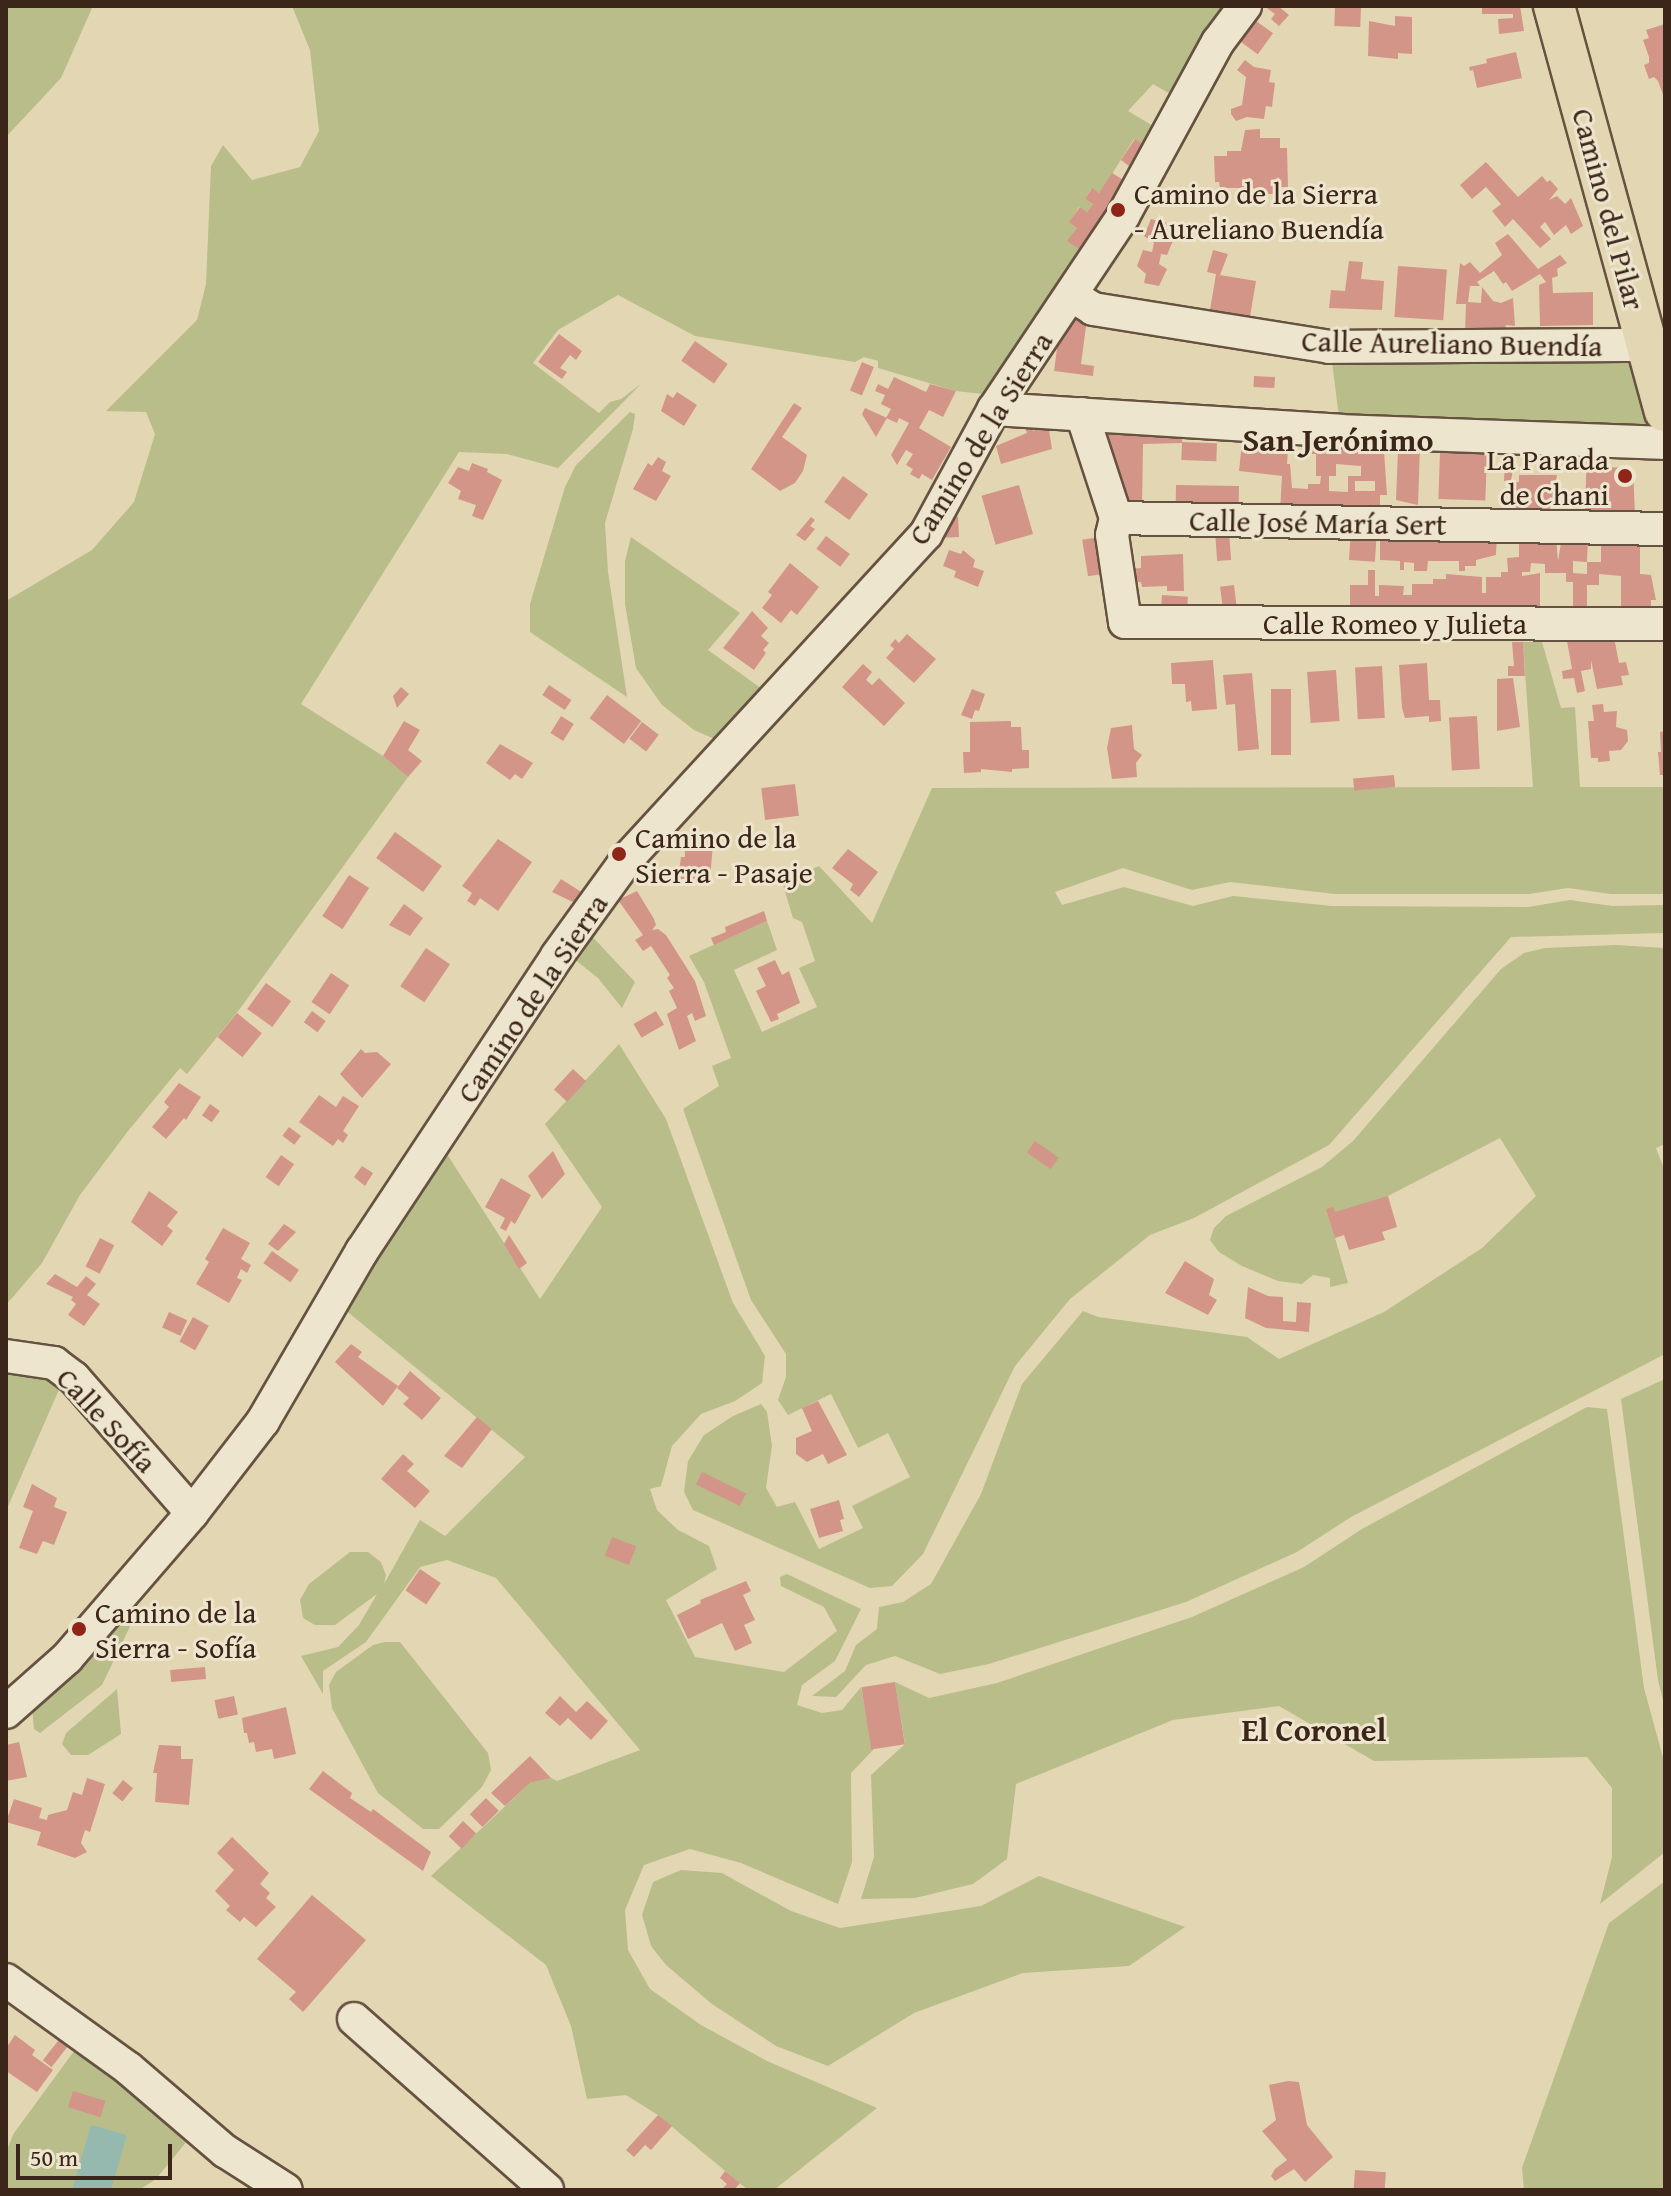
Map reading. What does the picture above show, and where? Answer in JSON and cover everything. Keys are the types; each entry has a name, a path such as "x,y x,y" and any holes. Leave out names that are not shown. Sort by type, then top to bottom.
{"main road":[{"name":"Camino del Pilar","path":"1554,6 1665,411"},
{"name":"Camino del Pilar","path":"1583,6 1665,307"}],"street":[{"name":"Camino de la Sierra","path":"6,1712 67,1658 192,1513 263,1421 371,1238 557,956 623,865 720,754 926,534 994,409 1123,216 1218,42 1245,6"},
{"name":"Calle Aureliano Buendía","path":"1071,295 1093,309 1329,347 1647,345"},
{"path":"994,409 1340,431 1665,443"},
{"path":"1082,414 1116,518"},
{"name":"Calle José María Sert","path":"1116,518 1665,529"},
{"name":"Calle Romeo y Julieta","path":"1116,518 1112,535 1125,622 1665,624"},
{"name":"Calle Sofía","path":"6,1356 54,1363 74,1378 192,1513"},
{"path":"6,1980 128,2068 225,2151 286,2190"},
{"path":"354,2019 547,2190"}],"green space":[{"path":"6,6 93,6 61,78 6,137"},
{"path":"292,6 1224,6 1174,84 1172,95 1153,84 1128,111 1155,127 1147,145 1134,139 1102,190 1099,193 1091,189 1085,199 1093,204 1087,212 1079,207 1070,222 1077,228 1068,241 1085,253 983,394 956,391 878,368 878,361 864,357 855,362 695,336 618,295 558,330 533,363 599,413 610,402 621,399 641,384 558,468 507,454 459,452 301,704 383,756 408,777 239,1010 187,1074 180,1068 128,1131 80,1195 42,1263 6,1305 6,601 92,550 134,502 155,434 146,412 106,411 197,320 206,284 211,166 223,145 252,180 300,167 319,131 310,50"},
{"path":"1627,353 1653,437 1340,425 1331,354"},
{"path":"630,412 635,414 633,429 605,523 608,572 627,697 530,632 530,604 565,487 576,465"},
{"path":"631,537 740,613 708,650 762,689 719,741 694,730 662,705 636,668 625,604 625,561"},
{"path":"1523,642 1542,642 1561,708 1575,707 1580,787 1665,787 1665,894 1611,894 1568,888 1529,894 1335,894 1230,882 1192,890 1123,868 1055,892 1062,905 1124,887 1193,906 1233,896 1332,906 1528,907 1570,900 1612,906 1665,905 1665,933 1511,937 1329,1145 1194,1218 1150,1235 1070,1299 1015,1366 923,1554 892,1586 870,1588 693,1510 684,1492 688,1461 704,1435 733,1416 761,1404 767,1412 772,1446 766,1488 777,1507 795,1502 819,1549 863,1528 852,1506 910,1477 888,1433 858,1448 831,1394 788,1415 778,1400 786,1377 786,1354 751,1300 683,1109 719,1086 712,1066 731,1058 704,982 689,956 767,921 777,950 734,970 762,1032 817,1007 799,968 815,961 802,922 793,918 782,882 819,866 872,923 932,788 1533,787"},
{"path":"587,931 635,982 622,1008 598,978 569,955"},
{"path":"1616,945 1665,948 1665,1144 1656,1148 1665,1171 1665,1354 1351,1517 1297,1552 1186,1602 989,1664 940,1674 895,1656 866,1665 836,1697 812,1696 845,1671 856,1645 877,1629 879,1607 903,1602 931,1584 981,1494 1022,1384 1083,1311 1098,1317 1247,1337 1279,1359 1384,1312 1482,1248 1536,1196 1500,1138 1388,1196 1335,1238 1348,1283 1330,1287 1330,1278 1313,1275 1302,1284 1278,1281 1242,1266 1219,1252 1210,1240 1214,1228 1226,1216 1322,1167 1353,1141 1501,969 1524,953 1545,948"},
{"path":"619,1044 666,1119 733,1303 765,1356 762,1383 735,1401 701,1414 672,1446 661,1486 650,1489 657,1510 678,1530 709,1546 717,1569 666,1600 695,1657 784,1672 837,1631 824,1607 781,1586 780,1577 787,1574 861,1609 835,1661 802,1685 797,1705 822,1713 842,1710 861,1687 873,1750 851,1773 852,1862 838,1904 741,1863 690,1849 644,1865 625,1910 628,1950 650,1989 701,2025 767,2061 877,2108 774,2190 748,2190 658,2115 626,2095 587,2099 571,2026 546,1965 431,1876 530,1783 551,1778 557,1781 640,1750 496,1578 447,1560 420,1567 366,1642 323,1671 323,1694 301,1656 338,1647 359,1625 377,1594 335,1625 315,1625 303,1618 300,1600 309,1584 350,1552 368,1552 381,1562 386,1575 384,1584 420,1520 445,1536 525,1457 344,1309 445,1151 540,1299 602,1207 545,1124"},
{"path":"6,1366 35,1370 61,1385 6,1511"},
{"path":"1665,1379 1665,1708 1658,1680 1621,1399"},
{"path":"1587,1407 1607,1409 1644,1688 1665,1765 1665,1852 1600,1904 1612,1857 1612,1788 1587,1757 1374,1761 1279,1706 1173,1720 1016,1784 1007,1859 973,1884 915,1898 861,1899 874,1857 871,1775 905,1744 895,1682 929,1698 997,1683 1192,1617 1304,1567 1362,1529"},
{"path":"124,1609 134,1609 135,1616 102,1685 40,1733 34,1729 32,1705"},
{"path":"400,1642 488,1753 491,1770 482,1787 439,1829 423,1829 378,1793 332,1708 329,1685 336,1672 373,1645"},
{"path":"117,1689 121,1734 88,1755 71,1755 62,1744 66,1733"},
{"path":"681,1870 722,1873 791,1911 840,1928 981,1906 1039,1876 1185,1927 1129,1966 1023,1973 914,2013 828,2066 776,2046 712,2004 666,1965 651,1946 642,1915 653,1882"},
{"path":"1665,1881 1665,2190 1524,2190 1522,2168 1609,1923"},
{"path":"80,2043 122,2076 187,2141 156,2179 139,2190 6,2190 6,2152 14,2133"}],"water":[{"path":"91,2125 127,2135 111,2190 72,2190"}],"building":[{"path":"1264,6 1278,6 1289,15 1279,26 1271,19 1275,14"},
{"path":"1335,6 1361,7 1360,27 1334,26"},
{"path":"1482,6 1520,6 1524,31 1499,34 1498,19 1513,18 1513,14 1482,14"},
{"path":"1395,16 1412,17 1412,54 1398,53 1398,59 1368,56 1369,21 1395,26"},
{"path":"1252,18 1273,33 1258,54 1237,39"},
{"path":"1665,24 1665,100 1658,81 1654,77 1649,79 1644,65 1649,63 1649,57 1643,40 1649,38 1646,30"},
{"path":"1516,52 1522,78 1477,88 1473,70 1470,71 1469,67 1487,63 1486,59"},
{"path":"1245,60 1254,67 1271,70 1269,82 1275,83 1272,107 1266,106 1264,119 1247,117 1236,121 1231,114 1231,109 1242,105 1246,77 1237,70"},
{"path":"1260,129 1260,138 1280,138 1280,148 1287,148 1288,187 1274,187 1274,194 1255,194 1254,188 1220,188 1219,182 1215,182 1214,156 1227,156 1227,151 1241,151 1245,130"},
{"path":"1135,139 1142,143 1129,166 1121,160"},
{"path":"1486,162 1518,197 1542,176 1547,182 1550,180 1558,189 1549,200 1557,196 1565,204 1571,198 1583,226 1571,234 1566,225 1554,235 1545,222 1540,227 1551,239 1540,248 1513,219 1505,227 1492,211 1501,204 1486,187 1472,199 1460,185"},
{"path":"1112,173 1125,181 1115,197 1120,201 1085,253 1067,241 1077,228 1069,222 1080,207 1087,212 1093,204 1085,199 1092,188 1099,193"},
{"path":"1151,219 1169,223 1167,233 1174,238 1167,255 1161,254 1159,264 1167,269 1159,286 1144,283 1146,274 1137,266 1143,250 1152,252 1154,243 1144,236"},
{"path":"1508,234 1538,269 1560,255 1567,263 1557,269 1558,276 1552,278 1553,293 1593,292 1593,325 1540,326 1539,285 1546,282 1540,274 1512,291 1494,271 1477,282 1480,286 1470,286 1468,302 1481,303 1482,287 1493,301 1501,303 1513,298 1515,326 1506,325 1505,335 1465,332 1466,304 1456,304 1460,263 1464,266 1470,262 1480,273 1502,255 1495,243"},
{"path":"1213,250 1228,254 1220,275 1256,281 1250,317 1210,310 1216,274 1207,272"},
{"path":"1349,261 1363,262 1361,279 1384,281 1382,310 1329,308 1331,290 1345,291"},
{"path":"1398,266 1447,269 1443,320 1394,317"},
{"path":"1071,317 1087,319 1081,364 1094,366 1093,376 1054,371 1060,327 1070,328"},
{"path":"559,334 582,351 576,360 570,355 560,368 567,372 562,379 538,362"},
{"path":"695,341 728,364 714,384 681,361"},
{"path":"862,362 874,367 862,396 850,391"},
{"path":"1254,376 1275,377 1274,388 1253,387"},
{"path":"894,377 926,392 930,384 956,391 943,417 929,410 919,428 951,447 932,480 922,474 919,479 910,474 913,469 906,465 913,454 906,450 897,465 891,455 909,423 899,418 897,423 886,418 891,409 881,404 885,395 875,391 878,384 888,389"},
{"path":"677,392 697,405 684,426 661,411 667,394 673,398"},
{"path":"794,403 802,408 782,437 807,455 803,471 795,483 780,491 751,469"},
{"path":"865,408 887,418 876,437 862,414"},
{"path":"1031,426 1033,431 1042,427 1049,430 1052,449 1001,464 996,446 1027,433 1025,427"},
{"path":"1100,426 1183,427 1182,443 1143,444 1142,510 1122,506"},
{"path":"1243,433 1289,436 1287,464 1290,464 1292,488 1308,489 1308,484 1320,484 1321,476 1316,476 1316,454 1309,454 1310,437 1383,436 1387,495 1380,495 1380,514 1280,511 1282,476 1239,471","holes":["1336,464 1361,466 1361,476 1348,476 1348,492 1329,491 1329,476 1336,476","1355,481 1375,481 1375,491 1355,491"]},
{"path":"1182,442 1217,443 1216,461 1181,460"},
{"path":"1506,443 1517,443 1511,481 1504,481"},
{"path":"1408,446 1420,447 1418,505 1396,500 1398,450 1408,451"},
{"path":"1587,447 1599,448 1599,467 1633,468 1635,516 1585,512"},
{"path":"1440,452 1487,454 1485,501 1438,499"},
{"path":"658,457 666,462 662,471 671,476 656,501 633,489 648,463 652,466"},
{"path":"472,463 488,469 487,472 502,480 483,520 472,516 476,505 458,499 461,491 448,483 458,467 469,471"},
{"path":"1519,475 1557,475 1550,510 1516,513 1515,482 1519,482"},
{"path":"843,476 868,494 849,520 824,502"},
{"path":"1019,485 1033,534 996,545 982,496"},
{"path":"1176,485 1239,486 1239,507 1176,506"},
{"path":"951,514 958,517 959,537 938,538"},
{"path":"811,517 815,520 810,526 815,529 805,541 796,535"},
{"path":"1229,530 1231,560 1217,561 1215,531"},
{"path":"1351,530 1377,532 1375,562 1349,560"},
{"path":"1380,532 1497,535 1496,555 1476,560 1476,566 1465,566 1465,571 1459,571 1459,561 1428,561 1427,571 1414,571 1414,563 1404,562 1404,570 1400,570 1400,561 1380,560"},
{"path":"826,536 850,554 840,567 816,549"},
{"path":"1519,536 1556,537 1558,561 1562,537 1588,537 1587,562 1601,562 1601,538 1640,544 1640,574 1651,575 1656,600 1651,600 1651,610 1621,609 1621,576 1599,574 1599,585 1587,585 1587,609 1573,609 1573,582 1566,582 1566,573 1545,573 1545,564 1531,563 1530,572 1522,572 1522,576 1540,573 1540,609 1350,609 1350,585 1368,585 1368,570 1375,570 1375,596 1379,596 1379,585 1404,586 1403,595 1412,595 1412,584 1433,584 1433,579 1446,579 1446,574 1482,577 1482,593 1486,593 1486,577 1501,577 1501,572 1508,572 1507,558 1519,557","holes":["1573,561 1587,562 1587,574 1573,573"]},
{"path":"1100,537 1106,574 1088,576 1082,540"},
{"path":"949,550 961,554 963,550 975,560 973,567 984,571 978,587 954,577 956,571 943,566"},
{"path":"1183,554 1184,591 1167,591 1167,586 1142,587 1141,582 1131,582 1130,569 1141,568 1141,556"},
{"path":"790,563 819,587 797,615 791,610 781,623 762,608 772,595 768,592"},
{"path":"1234,585 1237,610 1223,612 1220,587"},
{"path":"1162,595 1188,597 1187,612 1161,610"},
{"path":"752,611 768,628 761,636 769,643 754,670 723,648"},
{"path":"907,634 936,659 914,683 886,658 894,649 890,645 895,639 899,643"},
{"path":"1614,637 1619,663 1626,662 1629,675 1621,676 1623,685 1597,689 1591,660 1591,669 1581,671 1585,691 1577,693 1574,678 1563,679 1562,671 1572,669 1567,641"},
{"path":"1512,642 1523,642 1525,676 1508,676 1508,666 1514,666"},
{"path":"1213,660 1217,709 1192,711 1191,701 1186,702 1185,684 1172,684 1171,663"},
{"path":"1427,663 1429,700 1440,700 1441,721 1429,722 1429,716 1405,718 1402,708 1399,665"},
{"path":"863,664 872,672 866,680 872,685 879,678 905,703 884,726 842,687"},
{"path":"1382,666 1385,718 1358,719 1355,667"},
{"path":"1336,670 1340,721 1311,723 1307,672"},
{"path":"1252,673 1259,749 1238,751 1235,704 1226,705 1223,675"},
{"path":"1513,678 1520,727 1497,731 1497,679"},
{"path":"549,685 571,700 565,710 542,695"},
{"path":"401,687 409,694 397,708 393,696"},
{"path":"972,689 985,694 979,711 975,710 972,719 961,715"},
{"path":"1271,689 1291,689 1291,755 1271,755"},
{"path":"607,695 641,721 624,744 590,718"},
{"path":"1603,704 1604,712 1617,711 1616,727 1627,730 1628,741 1621,750 1609,751 1610,761 1598,762 1598,758 1591,758 1588,721 1594,721 1592,705"},
{"path":"561,716 574,724 563,741 550,733"},
{"path":"1477,716 1480,769 1452,770 1449,717"},
{"path":"404,721 420,730 408,750 422,761 408,777 383,756"},
{"path":"1011,721 1011,727 1021,727 1022,750 1029,750 1029,768 1012,769 1012,772 981,769 981,772 964,773 963,752 970,752 970,722"},
{"path":"642,722 659,735 646,751 629,739"},
{"path":"1132,725 1134,749 1142,755 1136,763 1137,777 1112,779 1107,748 1111,728"},
{"path":"1665,731 1665,775 1660,775 1660,732"},
{"path":"500,744 533,763 522,779 515,774 510,780 486,763"},
{"path":"1394,775 1395,787 1354,791 1353,779"},
{"path":"795,784 799,816 765,820 761,788"},
{"path":"395,832 442,866 423,892 376,858"},
{"path":"714,834 710,878 678,879 681,857 685,857 684,835"},
{"path":"498,839 532,862 498,911 480,898 475,906 467,901 472,893 462,886"},
{"path":"848,849 878,872 859,897 850,890 853,884 832,868"},
{"path":"349,875 369,888 342,929 322,916"},
{"path":"561,879 586,895 579,905 552,892"},
{"path":"637,891 654,919 656,925 652,930 658,929 666,935 695,981 706,1016 695,1021 692,1013 687,1016 696,1041 679,1050 667,1014 677,1008 669,991 674,988 667,978 670,975 651,946 643,951 635,940 643,935 618,900"},
{"path":"404,904 423,918 410,936 389,925"},
{"path":"764,911 767,921 714,945 711,938 726,932 725,927"},
{"path":"426,948 450,964 424,1002 400,986"},
{"path":"775,960 782,975 789,971 800,1003 777,1014 779,1019 771,1022 756,991 766,986 757,968"},
{"path":"331,973 349,985 330,1014 311,1002"},
{"path":"266,983 291,1001 272,1027 247,1009"},
{"path":"312,1011 326,1021 318,1032 304,1022"},
{"path":"656,1011 664,1025 641,1038 633,1024"},
{"path":"237,1013 262,1033 242,1057 217,1037"},
{"path":"361,1049 365,1053 377,1052 391,1064 362,1098 340,1074"},
{"path":"573,1069 586,1081 567,1102 554,1089"},
{"path":"179,1083 201,1097 186,1120 184,1118 166,1139 152,1127 169,1107 164,1102"},
{"path":"319,1095 336,1107 343,1096 359,1106 343,1131 348,1135 343,1143 338,1139 333,1146 299,1122"},
{"path":"210,1104 220,1111 212,1122 202,1115"},
{"path":"289,1127 301,1136 294,1145 282,1136"},
{"path":"1035,1141 1059,1158 1051,1169 1027,1152"},
{"path":"553,1151 565,1174 542,1199 528,1176"},
{"path":"281,1155 294,1164 279,1186 266,1177"},
{"path":"362,1166 373,1173 365,1186 354,1177"},
{"path":"501,1178 531,1195 515,1224 511,1221 506,1231 500,1228 505,1218 485,1207"},
{"path":"149,1191 178,1212 167,1226 173,1231 162,1246 131,1222"},
{"path":"1388,1196 1397,1227 1382,1232 1385,1240 1349,1250 1344,1235 1335,1238 1326,1209 1333,1207 1335,1212"},
{"path":"284,1224 296,1232 278,1251 268,1244"},
{"path":"223,1228 250,1243 241,1259 251,1265 247,1273 241,1269 237,1278 242,1280 229,1303 196,1284 209,1262 205,1259"},
{"path":"509,1235 527,1263 519,1269 504,1244"},
{"path":"100,1238 114,1245 100,1274 85,1267"},
{"path":"272,1251 299,1270 290,1282 263,1263"},
{"path":"1185,1261 1214,1279 1209,1295 1217,1300 1208,1315 1165,1293"},
{"path":"55,1274 77,1287 86,1276 96,1284 87,1295 100,1304 84,1326 68,1315 76,1304 71,1300 73,1297 46,1284"},
{"path":"1248,1287 1268,1296 1283,1297 1283,1321 1296,1322 1297,1302 1311,1303 1309,1332 1266,1328 1245,1318"},
{"path":"169,1312 187,1320 180,1336 162,1328"},
{"path":"193,1317 209,1326 195,1350 179,1341"},
{"path":"351,1344 362,1352 358,1357 398,1386 383,1406 335,1362"},
{"path":"410,1371 441,1398 422,1420 403,1404 409,1398 397,1388"},
{"path":"818,1401 847,1455 828,1464 823,1454 807,1462 796,1454 796,1438 812,1431 802,1408"},
{"path":"477,1417 492,1429 462,1468 444,1456"},
{"path":"403,1454 414,1464 407,1471 430,1491 415,1508 381,1479"},
{"path":"702,1472 746,1493 740,1506 696,1485"},
{"path":"32,1484 57,1498 54,1507 67,1512 54,1545 43,1541 37,1554 19,1548 33,1511 23,1507"},
{"path":"839,1500 844,1519 840,1520 843,1531 819,1538 810,1509"},
{"path":"612,1537 636,1546 629,1565 605,1556"},
{"path":"420,1569 441,1583 426,1605 405,1591"},
{"path":"746,1581 751,1591 743,1595 755,1620 744,1625 752,1643 735,1651 722,1623 688,1639 677,1615 701,1603 700,1600"},
{"path":"205,1667 206,1679 171,1682 170,1670"},
{"path":"895,1682 905,1744 871,1750 861,1687"},
{"path":"234,1696 238,1715 218,1719 214,1700"},
{"path":"560,1696 576,1712 587,1701 608,1721 591,1740 568,1718 560,1726 545,1713"},
{"path":"286,1707 296,1754 274,1759 272,1749 256,1752 254,1742 249,1743 247,1733 244,1733 242,1718"},
{"path":"19,1742 27,1777 6,1781 6,1745"},
{"path":"159,1745 181,1746 181,1759 193,1759 189,1805 155,1802 157,1773 153,1773"},
{"path":"530,1756 551,1778 530,1783 505,1806 491,1793"},
{"path":"323,1771 352,1793 350,1798 371,1812 373,1809 431,1852 423,1871 309,1789"},
{"path":"87,1778 105,1784 90,1832 85,1830 81,1843 87,1852 75,1858 37,1845 41,1832 6,1822 14,1799 42,1808 39,1818 47,1820 48,1815 67,1810 73,1792 82,1795"},
{"path":"123,1780 133,1788 122,1801 112,1793"},
{"path":"486,1798 499,1811 482,1827 470,1814"},
{"path":"463,1821 476,1833 462,1849 449,1836"},
{"path":"232,1837 269,1873 260,1884 270,1893 266,1898 276,1907 256,1927 244,1917 240,1922 226,1910 230,1906 215,1891 234,1870 217,1853"},
{"path":"312,1895 366,1940 303,2012 289,1999 296,1992 257,1959"},
{"path":"65,2032 74,2039 52,2067 43,2060"},
{"path":"15,2035 35,2050 32,2055 53,2070 37,2092 6,2071 6,2048"},
{"path":"1299,2082 1307,2125 1333,2157 1305,2182 1294,2169 1275,2181 1271,2176 1275,2169 1287,2160 1262,2131 1276,2120 1269,2085"},
{"path":"73,2091 106,2101 101,2117 68,2107"},
{"path":"658,2115 672,2126 651,2150 645,2145 634,2157 626,2150"},
{"path":"1355,2170 1386,2172 1385,2190 1354,2190"},
{"path":"725,2171 740,2183 734,2190 721,2190 727,2184 720,2178"}],"place":[{"name":"Camino de la Sierra - Aureliano Buendía","path":"1118,210"},
{"name":"La Parada de Chani","path":"1625,476"},
{"name":"Camino de la Sierra - Pasaje","path":"619,854"},
{"name":"Camino de la Sierra - Sofía","path":"79,1629"}],"district":[{"name":"San Jerónimo","path":"1338,440"},
{"name":"El Coronel","path":"1314,1730"}]}
